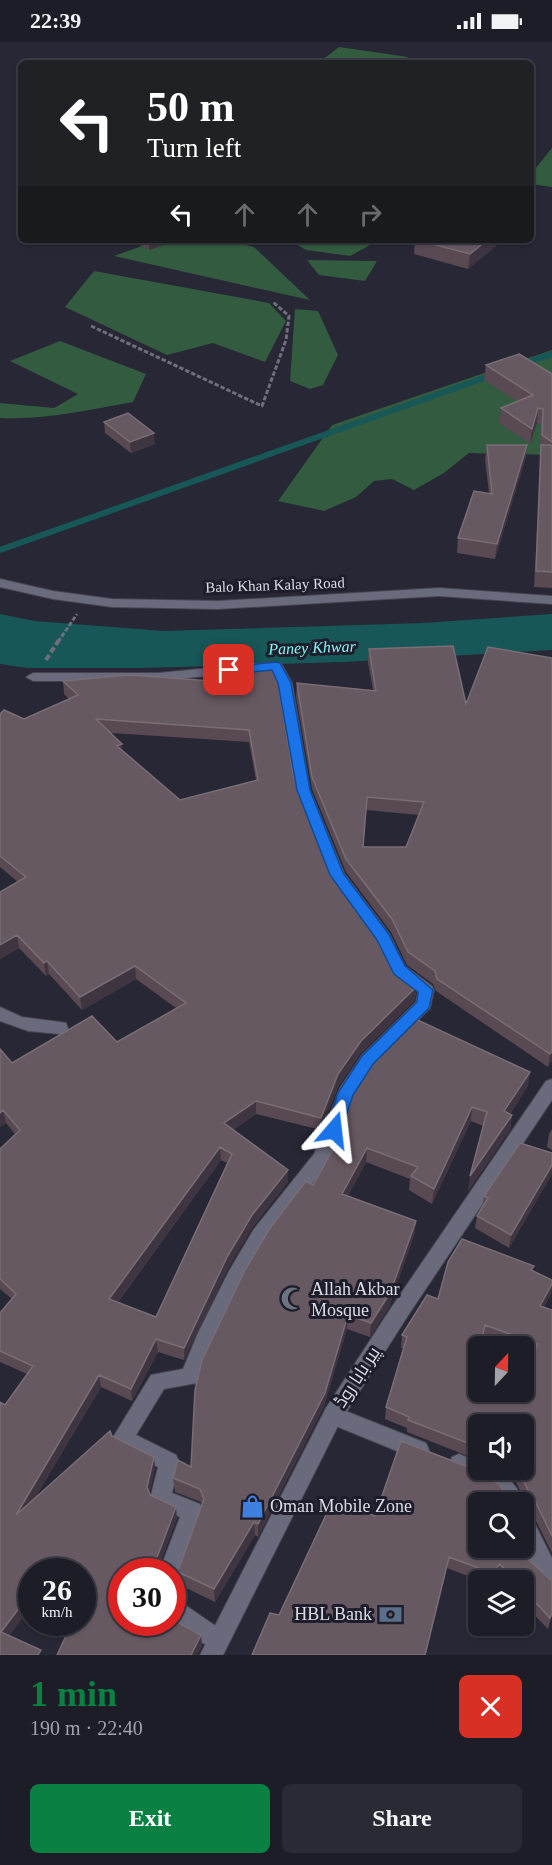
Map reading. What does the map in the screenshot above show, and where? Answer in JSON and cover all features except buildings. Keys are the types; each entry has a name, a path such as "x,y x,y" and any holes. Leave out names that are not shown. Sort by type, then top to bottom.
{"street":[{"name":"Balo Khan Kalay Road","path":"1,584 53,595 112,603 218,605 439,592 552,600"},
{"path":"33,677 158,677 276,666 285,683 303,790 337,875 383,937 399,970 426,990 424,1004 368,1060 346,1093 322,1158 261,1235 236,1277 210,1329 190,1377 158,1381 122,1439 169,1462 159,1499 193,1510 175,1558"},
{"path":"0,1013 10,1021 60,1028"},
{"name":"پیر بابا روڈ","path":"215,1648 333,1415 552,1086"},
{"path":"513,1145 535,1152"},
{"path":"333,1415 490,1478 507,1488 509,1492"},
{"path":"534,1544 544,1565 552,1575"},
{"path":"186,1622 215,1648"}],"path":[{"path":"92,326 262,406 286,340 289,316 273,302"},
{"path":"33,677 76,617"}],"shaded area":[{"path":"339,47 408,57 405,60 322,60"},
{"path":"552,148 552,187 534,184 534,170"},
{"path":"150,243 238,243 254,247 310,300 114,256"},
{"path":"294,243 374,243 350,256 306,250"},
{"path":"307,260 377,261 365,281 319,275"},
{"path":"94,271 269,303 286,321 265,362 213,343 167,355 65,307"},
{"path":"295,309 318,311 338,355 323,385 310,389 290,381"},
{"path":"60,341 146,374 133,402 50,416 0,418 0,403 54,408 78,394 10,361"},
{"path":"552,350 552,455 469,453 444,473 414,490 392,479 374,481 356,497 324,511 278,501 332,425"}],"water":[{"name":"Paney Khwar","path":"0,614 35,621 164,631 423,623 552,614 552,650 344,662 144,668 27,668 0,664"}],"waterway":[{"path":"521,364 552,354"},
{"path":"0,550 495,374"}],"place":[{"name":"Allah Akbar Mosque","path":"293,1299"},
{"name":"Oman Mobile Zone","path":"252,1506"},
{"name":"HBL Bank","path":"390,1614"}],"route":[{"path":"229,670 276,666 285,683 303,790 337,875 383,937 399,970 426,990 424,1004 368,1060 346,1093 334,1130"}]}
